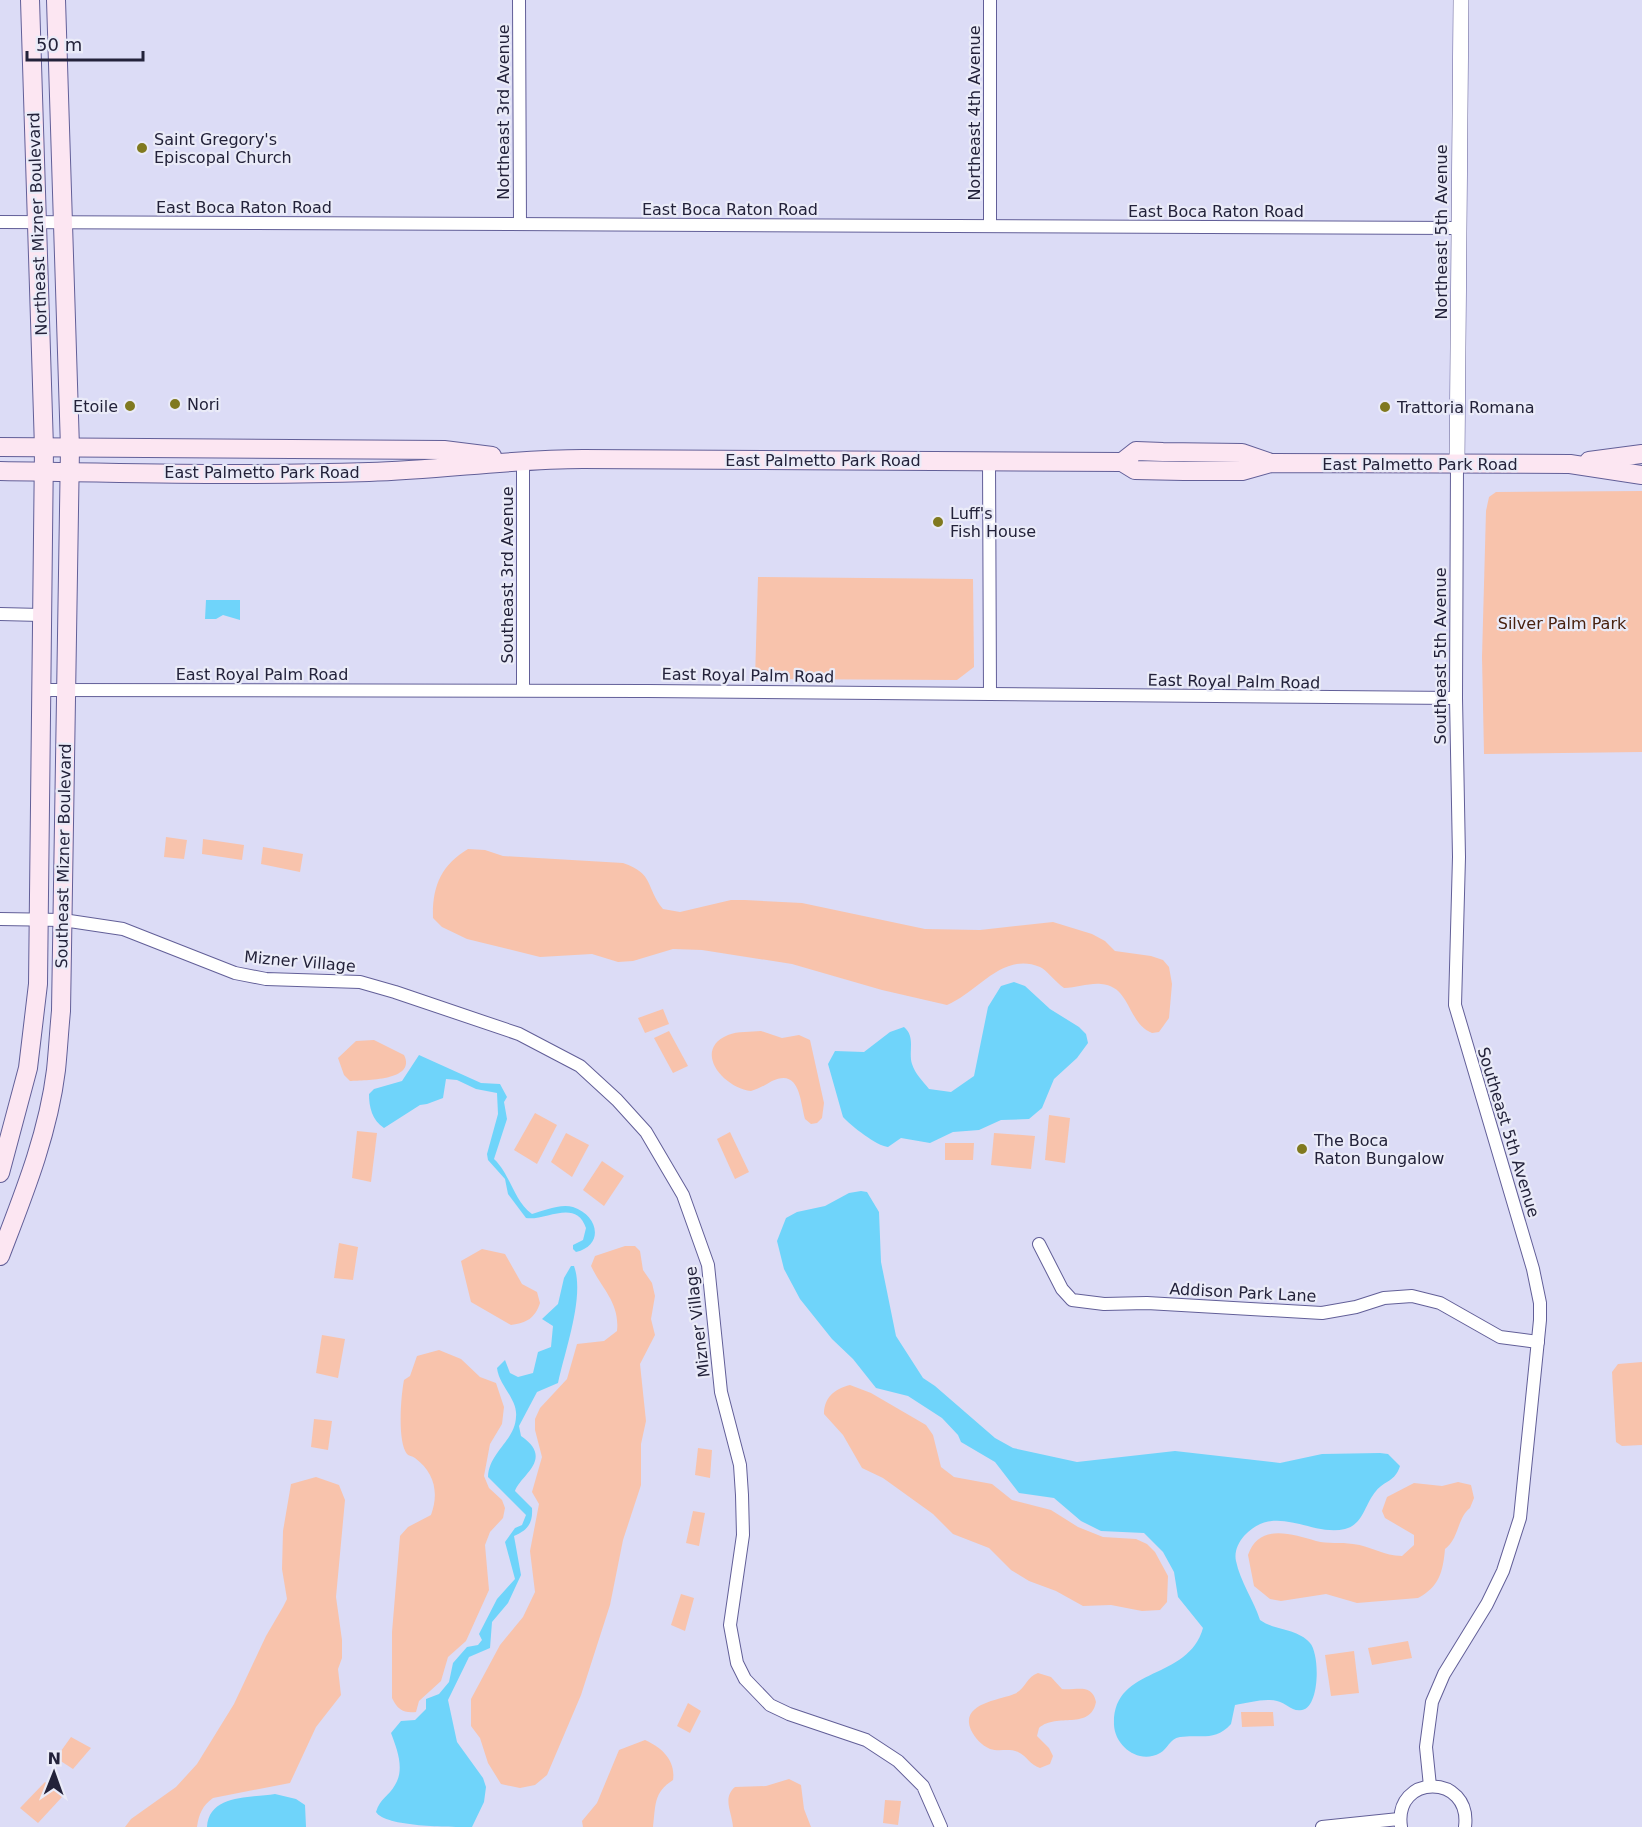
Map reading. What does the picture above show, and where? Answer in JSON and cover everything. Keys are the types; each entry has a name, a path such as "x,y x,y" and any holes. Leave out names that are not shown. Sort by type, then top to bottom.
{"main road":[{"name":"Northeast Mizner Boulevard","path":"30,0 44,448"},
{"name":"Northeast Mizner Boulevard","path":"56,0 70,448"},
{"name":"East Palmetto Park Road","path":"0,447 444,450 524,459 1122,462 1136,470 1184,471 1242,471 1271,463 1570,464 1642,454"},
{"name":"Southeast Mizner Boulevard","path":"0,1173 15,1123 33,1041 38,984 44,448"},
{"name":"Southeast Mizner Boulevard","path":"0,1256 37,1152 56,1072 63,920 64,691 70,448"},
{"name":"East Palmetto Park Road","path":"0,471 370,472 443,468 524,459"},
{"name":"East Palmetto Park Road","path":"1570,464 1642,475"}],"street":[{"name":"Northeast 3rd Avenue","path":"519,0 520,224"},
{"name":"Northeast 4th Avenue","path":"990,0 990,226"},
{"name":"Northeast 5th Avenue","path":"1457,464 1461,0"},
{"name":"East Boca Raton Road","path":"0,222 1459,228"},
{"name":"Southeast 3rd Avenue","path":"523,690 524,459"},
{"path":"990,461 990,694"},
{"name":"Southeast 5th Avenue","path":"1430,1786 1426,1747 1432,1702 1444,1674 1495,1587 1520,1518 1540,1303 1533,1269 1455,1005 1459,857 1456,698 1457,464"},
{"path":"0,614 41,615"},
{"name":"East Royal Palm Road","path":"40,690 523,690 1456,698"},
{"name":"Mizner Village","path":"0,919 63,920 123,929 235,973 266,979 360,982 395,992 519,1034 580,1066 616,1100 646,1132 683,1195 708,1265 722,1392 740,1465 743,1535 730,1625 737,1663 756,1692 770,1705 789,1714 866,1740 898,1761 923,1786 941,1827"},
{"name":"Addison Park Lane","path":"1039,1244 1062,1289 1072,1300 1104,1304 1147,1303 1322,1313 1356,1307 1384,1298 1412,1296 1440,1303 1500,1337 1538,1342"},
{"path":"1322,1827 1400,1823 1405,1800 1420,1788 1430,1786 1451,1791 1458,1798 1464,1807 1465,1827"}],"green space":[{"name":"Silver Palm Park","path":"1642,491 1642,752 1484,754 1482,657 1486,511 1489,497 1496,492"},
{"path":"758,577 973,579 974,667 957,680 755,679"},
{"path":"166,837 187,840 184,859 164,857"},
{"path":"203,839 244,845 242,860 202,854"},
{"path":"263,847 303,854 300,872 261,864"},
{"path":"468,849 485,850 503,856 623,863 633,867 645,877 663,909 680,912 731,900 745,900 802,903 925,929 980,930 1053,922 1092,934 1105,941 1115,951 1163,960 1169,967 1172,984 1169,1018 1159,1032 1152,1033 1144,1028 1124,998 1111,986 1096,984 1064,988 1040,967 1027,964 1014,964 1002,969 947,1005 882,990 792,964 702,950 673,949 633,961 618,962 592,954 540,957 467,939 442,927 433,918 434,896 440,878 451,862"},
{"path":"663,1009 669,1024 645,1033 638,1018"},
{"path":"669,1031 688,1066 673,1073 654,1038"},
{"path":"761,1031 782,1038 799,1035 810,1040 824,1103 822,1118 817,1123 811,1124 805,1119 797,1088 788,1079 781,1078 751,1091 731,1083 716,1068 712,1059 712,1050 718,1042 728,1035"},
{"path":"374,1040 404,1055 406,1064 403,1070 388,1077 350,1081 344,1075 338,1058 356,1041"},
{"path":"535,1113 557,1125 537,1164 514,1150"},
{"path":"1049,1115 1070,1118 1065,1163 1045,1160"},
{"path":"357,1131 377,1133 371,1182 352,1178"},
{"path":"730,1132 749,1172 735,1179 717,1139"},
{"path":"566,1133 589,1145 572,1177 551,1162"},
{"path":"994,1133 1035,1136 1031,1169 991,1165"},
{"path":"945,1143 974,1143 973,1160 945,1160"},
{"path":"602,1161 624,1176 604,1206 583,1190"},
{"path":"339,1243 358,1247 353,1280 334,1278"},
{"path":"625,1246 635,1246 640,1251 643,1270 652,1283 655,1296 651,1319 655,1335 640,1364 646,1421 641,1444 641,1485 623,1540 610,1605 581,1695 547,1775 535,1785 520,1788 501,1784 488,1763 480,1738 471,1726 471,1699 500,1645 523,1617 535,1592 530,1551 539,1504 532,1492 542,1457 535,1430 535,1419 540,1408 567,1379 577,1344 604,1341 617,1331 613,1304 591,1266 595,1256"},
{"path":"482,1249 505,1254 522,1284 537,1292 540,1303 530,1319 511,1325 471,1302 461,1261"},
{"path":"322,1335 345,1339 338,1378 316,1373"},
{"path":"439,1350 461,1359 480,1377 496,1383 504,1407 502,1424 490,1444 484,1476 489,1488 502,1500 505,1508 503,1518 490,1532 485,1545 489,1590 466,1641 448,1657 441,1681 419,1701 416,1712 408,1712 401,1710 392,1698 392,1632 400,1536 408,1527 431,1515 435,1491 427,1470 415,1458 407,1454 404,1448 401,1429 402,1396 404,1380 410,1376 417,1356"},
{"path":"1642,1362 1642,1445 1622,1446 1616,1442 1612,1372 1618,1364"},
{"path":"850,1385 871,1393 926,1425 933,1435 941,1467 954,1477 992,1484 1012,1500 1051,1510 1078,1527 1103,1537 1136,1539 1147,1544 1155,1552 1168,1576 1167,1602 1160,1610 1142,1611 1111,1605 1083,1606 1011,1570 989,1548 953,1534 933,1514 883,1478 862,1468 843,1435 824,1414 824,1408 831,1395"},
{"path":"314,1419 332,1421 328,1450 311,1447"},
{"path":"698,1448 712,1450 710,1478 695,1475"},
{"path":"316,1477 339,1485 345,1500 336,1597 342,1640 342,1658 338,1669 341,1695 316,1727 290,1783 213,1798 202,1811 197,1827 125,1827 131,1819 176,1787 197,1764 234,1704 266,1636 287,1599 282,1569 283,1531 291,1484"},
{"path":"1458,1482 1471,1485 1474,1498 1453,1540 1445,1549 1439,1578 1425,1594 1418,1598 1357,1603 1326,1594 1281,1601 1270,1599 1254,1586 1248,1555 1260,1538 1277,1533 1321,1542 1353,1544 1402,1556 1414,1545 1414,1535 1385,1518 1382,1511 1387,1497 1414,1483 1442,1486"},
{"path":"693,1511 705,1513 699,1546 686,1543"},
{"path":"681,1594 694,1598 685,1631 671,1625"},
{"path":"1408,1641 1412,1658 1372,1665 1368,1648"},
{"path":"1354,1651 1359,1693 1331,1696 1325,1655"},
{"path":"1038,1673 1051,1677 1062,1689 1082,1689 1091,1692 1096,1702 1093,1711 1087,1716 1046,1723 1039,1728 1037,1736 1049,1748 1053,1756 1050,1764 1040,1768 1018,1752 990,1749 973,1733 969,1721 976,1708 1018,1692 1031,1677"},
{"path":"688,1703 701,1711 690,1733 677,1726"},
{"path":"1241,1712 1273,1712 1274,1726 1242,1727"},
{"path":"71,1737 91,1748 73,1769 56,1758"},
{"path":"645,1740 662,1750 670,1760 673,1773 673,1780 662,1790 657,1800 653,1827 583,1827 582,1821 597,1803 619,1750"},
{"path":"789,1779 801,1785 804,1809 811,1827 733,1827 728,1801 735,1787 766,1786"},
{"path":"45,1782 62,1797 38,1823 20,1808"},
{"path":"885,1800 901,1801 898,1825 883,1823"}],"water":[{"path":"206,600 240,600 240,620 223,615 216,619 205,619"},
{"path":"1014,982 1025,986 1050,1009 1079,1027 1086,1034 1088,1043 1077,1058 1054,1079 1042,1108 1029,1119 1001,1120 979,1130 953,1132 930,1143 901,1138 888,1147 864,1135 843,1117 828,1064 835,1051 864,1052 890,1032 904,1027 910,1035 911,1059 917,1074 929,1089 951,1092 974,1076 988,1007 1001,986"},
{"path":"419,1055 481,1083 500,1084 507,1097 504,1102 507,1119 494,1159 500,1165 520,1202 532,1214 568,1206 588,1216 595,1230 591,1243 576,1252 573,1249 573,1245 583,1240 586,1228 575,1214 568,1212 526,1218 508,1194 505,1179 488,1160 487,1154 498,1114 497,1093 476,1089 457,1080 446,1079 443,1098 420,1105 384,1128 380,1125 372,1113 369,1094 374,1089 402,1081"},
{"path":"867,1192 879,1212 881,1262 896,1336 923,1378 995,1438 1013,1448 1077,1462 1175,1451 1280,1463 1322,1454 1380,1453 1388,1454 1400,1466 1393,1478 1379,1487 1360,1518 1351,1527 1332,1530 1281,1521 1268,1522 1256,1526 1244,1536 1237,1548 1238,1568 1260,1620 1305,1638 1313,1649 1317,1668 1315,1690 1308,1707 1302,1710 1292,1709 1272,1700 1235,1705 1231,1724 1219,1733 1176,1738 1163,1751 1152,1756 1136,1755 1123,1746 1115,1733 1114,1725 1117,1706 1125,1692 1137,1682 1182,1658 1195,1645 1203,1628 1178,1597 1174,1572 1163,1552 1144,1533 1101,1531 1081,1521 1054,1498 1019,1493 995,1462 961,1442 958,1435 942,1418 908,1396 876,1388 800,1299 784,1269 777,1241 786,1218 797,1212 825,1206 849,1193"},
{"path":"571,1266 574,1266 577,1278 576,1308 558,1383 537,1392 519,1426 521,1436 531,1444 535,1452 533,1466 515,1491 532,1508 529,1525 514,1536 521,1575 508,1603 492,1622 490,1648 469,1657 448,1700 457,1742 483,1778 486,1787 484,1802 472,1827 419,1825 392,1821 376,1812 398,1779 399,1759 391,1733 401,1721 415,1720 426,1709 426,1699 439,1694 449,1682 453,1663 467,1647 478,1645 482,1640 479,1634 497,1599 515,1579 505,1542 515,1528 522,1525 526,1515 488,1477 489,1468 511,1433 516,1417 514,1404 498,1375 497,1368 505,1360 510,1373 518,1377 533,1373 538,1352 551,1347 553,1326 542,1319 558,1304 564,1278"},
{"path":"275,1794 296,1799 305,1805 306,1827 207,1827 215,1808 223,1803 243,1797"}],"place":[{"name":"Saint Gregory's Episcopal Church","path":"142,148"},
{"name":"Nori","path":"175,404"},
{"name":"Etoile","path":"130,406"},
{"name":"Trattoria Romana","path":"1385,407"},
{"name":"Luff's Fish House","path":"938,522"},
{"name":"The Boca Raton Bungalow","path":"1302,1149"}]}
